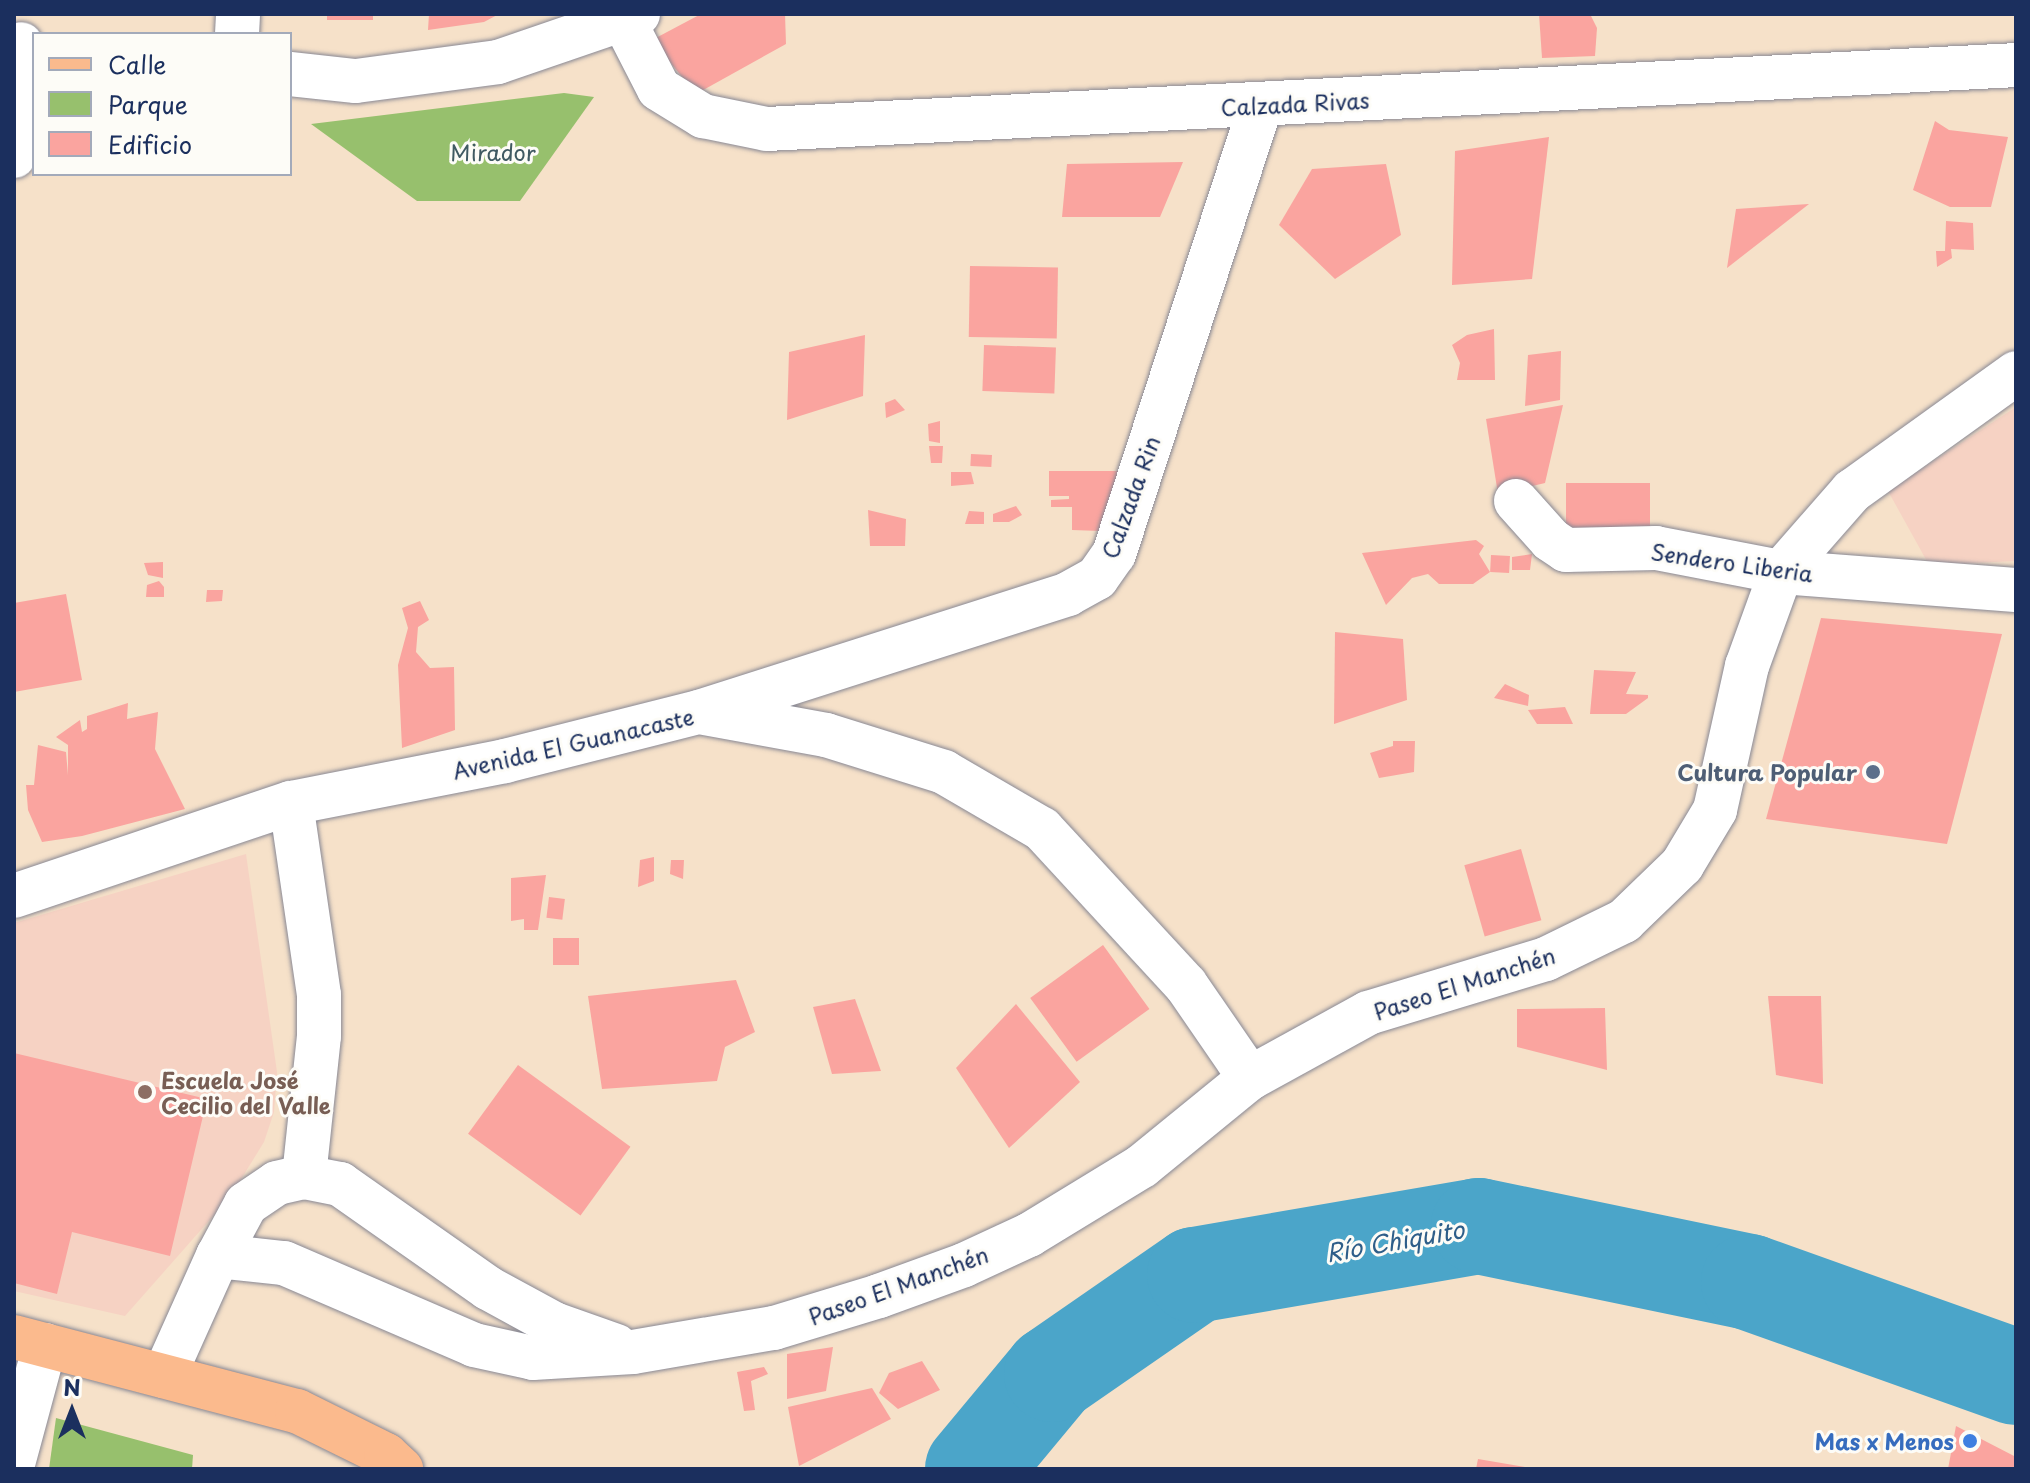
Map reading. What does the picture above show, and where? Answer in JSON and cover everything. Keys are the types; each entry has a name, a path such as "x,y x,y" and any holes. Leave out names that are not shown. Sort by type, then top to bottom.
{"main road":[{"path":"30,1341 297,1411 386,1455 401,1469"}],"street":[{"path":"292,74 356,81 498,62 631,18"},
{"name":"Calzada Rivas","path":"631,18 659,89 703,116 767,129 2016,65"},
{"path":"14,156 23,44"},
{"name":"Calzada Rin","path":"699,712 1068,594 1097,578 1114,554 1261,105"},
{"name":"Paseo El Manchén","path":"218,1256 284,1263 474,1345 533,1358 633,1352 774,1328 879,1296 964,1265 1029,1235 1142,1166 1250,1078 1368,1013 1546,959 1624,921 1682,865 1715,810 1747,666 1781,572 1852,491 2016,373"},
{"name":"Sendero Liberia","path":"1516,501 1551,540 1566,550 1656,548 1781,572 2016,590"},
{"name":"Avenida El Guanacaste","path":"14,896 291,803 505,761 699,712 826,735 944,772 1042,829 1186,985 1250,1078"},
{"path":"164,1376 218,1256 246,1204 277,1183 304,1177 319,1036 319,995 291,803"},
{"name":"Paseo El Manchén","path":"304,1177 340,1184 488,1288 554,1324 633,1352"},
{"path":"14,1460 30,1341"}],"shaded area":[{"path":"2016,407 2016,561 1929,565 1888,491"},
{"name":"Escuela José Cecilio del Valle","path":"246,854 277,1072 274,1112 264,1142 230,1197 125,1316 14,1291 14,923"}],"green space":[{"name":"Mirador","path":"564,93 594,97 520,201 417,201 311,124"},
{"path":"56,1418 193,1455 192,1469 49,1469"}],"building":[{"path":"327,14 373,14 373,20 327,20"},
{"path":"429,14 499,14 484,22 428,30"},
{"path":"701,14 785,14 786,44 696,94 652,40"},
{"path":"1539,14 1590,14 1597,28 1595,56 1542,58"},
{"path":"1935,121 1949,130 2008,137 1991,207 1950,207 1913,190"},
{"path":"1549,137 1532,279 1452,285 1455,151"},
{"path":"1183,162 1160,217 1062,217 1067,164"},
{"path":"1386,164 1401,235 1335,279 1279,225 1312,169"},
{"path":"1809,204 1727,268 1736,209"},
{"path":"1946,221 1973,223 1974,250 1951,249 1952,258 1937,267 1936,251 1945,251"},
{"path":"970,266 1058,268 1057,339 969,337"},
{"path":"1494,329 1495,380 1457,380 1460,363 1452,345 1467,335"},
{"path":"865,335 863,396 787,420 789,352"},
{"path":"984,345 1056,348 1054,393 982,391"},
{"path":"1561,351 1560,400 1525,406 1528,355"},
{"path":"895,399 905,410 886,418 885,403"},
{"path":"1563,405 1545,483 1498,494 1486,419"},
{"path":"940,421 940,443 929,441 928,424"},
{"path":"929,446 943,446 942,463 931,463"},
{"path":"971,454 992,455 991,467 970,466"},
{"path":"1049,471 1124,471 1101,531 1072,530 1072,507 1051,507 1051,500 1069,499 1069,496 1049,496"},
{"path":"951,472 971,472 974,484 951,486"},
{"path":"1566,483 1650,483 1650,538 1566,538"},
{"path":"1016,506 1022,515 1009,522 993,522 993,514"},
{"path":"868,510 906,519 905,546 870,546"},
{"path":"969,511 984,512 984,524 965,524"},
{"path":"1476,540 1484,546 1479,554 1490,572 1473,584 1439,584 1428,574 1412,578 1386,605 1362,553"},
{"path":"1532,554 1530,570 1512,570 1512,557"},
{"path":"1491,555 1510,556 1509,573 1490,572"},
{"path":"163,562 163,578 148,575 144,563"},
{"path":"159,581 164,587 164,597 146,597 147,585"},
{"path":"207,590 223,590 222,601 206,602"},
{"path":"66,594 82,680 14,692 14,603"},
{"path":"420,601 429,620 418,627 416,652 430,668 454,667 455,730 402,748 398,665 408,628 402,608"},
{"name":"Cultura Popular","path":"1821,618 2002,634 1947,844 1766,819"},
{"path":"1335,632 1403,639 1407,700 1334,724"},
{"path":"1594,670 1636,672 1626,694 1648,695 1648,698 1626,714 1590,714"},
{"path":"1505,684 1529,695 1528,706 1494,698"},
{"path":"128,703 127,719 158,712 155,749 185,809 82,836 42,842 28,810 26,785 34,785 38,745 66,752 68,775 68,745 56,737 80,720 82,732 87,729 87,716"},
{"path":"1565,707 1573,724 1537,724 1528,710"},
{"path":"1393,741 1415,741 1414,772 1379,778 1370,753 1393,746"},
{"path":"1521,849 1541,920 1485,936 1464,865"},
{"path":"654,857 654,881 638,887 640,860"},
{"path":"671,860 684,860 683,879 670,874"},
{"path":"546,875 538,930 524,930 524,919 511,921 511,878"},
{"path":"549,897 565,899 562,920 546,918"},
{"path":"553,938 579,938 579,965 553,965"},
{"path":"1103,945 1149,1009 1077,1062 1030,998"},
{"path":"736,980 755,1032 725,1047 717,1081 602,1089 588,996"},
{"path":"1768,996 1821,996 1823,1084 1776,1075"},
{"path":"855,999 881,1071 832,1074 813,1007"},
{"path":"1016,1004 1080,1082 1009,1148 956,1068"},
{"path":"1605,1008 1607,1070 1517,1047 1517,1009"},
{"path":"14,1053 207,1099 170,1256 72,1232 57,1294 14,1283"},
{"path":"518,1065 630,1147 580,1215 468,1134"},
{"path":"833,1347 826,1391 787,1399 787,1354"},
{"path":"922,1361 940,1390 898,1409 879,1393 889,1373"},
{"path":"764,1367 768,1374 751,1381 755,1410 744,1411 737,1372"},
{"path":"872,1388 891,1419 799,1466 788,1407"},
{"name":"Mas x Menos","path":"1956,1426 2016,1457 2016,1469 1948,1469"},
{"path":"1478,1459 1525,1467 1525,1469 1476,1469"}],"waterway":[{"name":"Río Chiquito","path":"973,1469 1052,1374 1195,1275 1479,1226 1749,1282 2016,1377"}],"place":[{"name":"Cultura Popular","path":"1873,772"},
{"name":"Escuela José Cecilio del Valle","path":"145,1092"},
{"name":"Mas x Menos","path":"1970,1441"}]}
